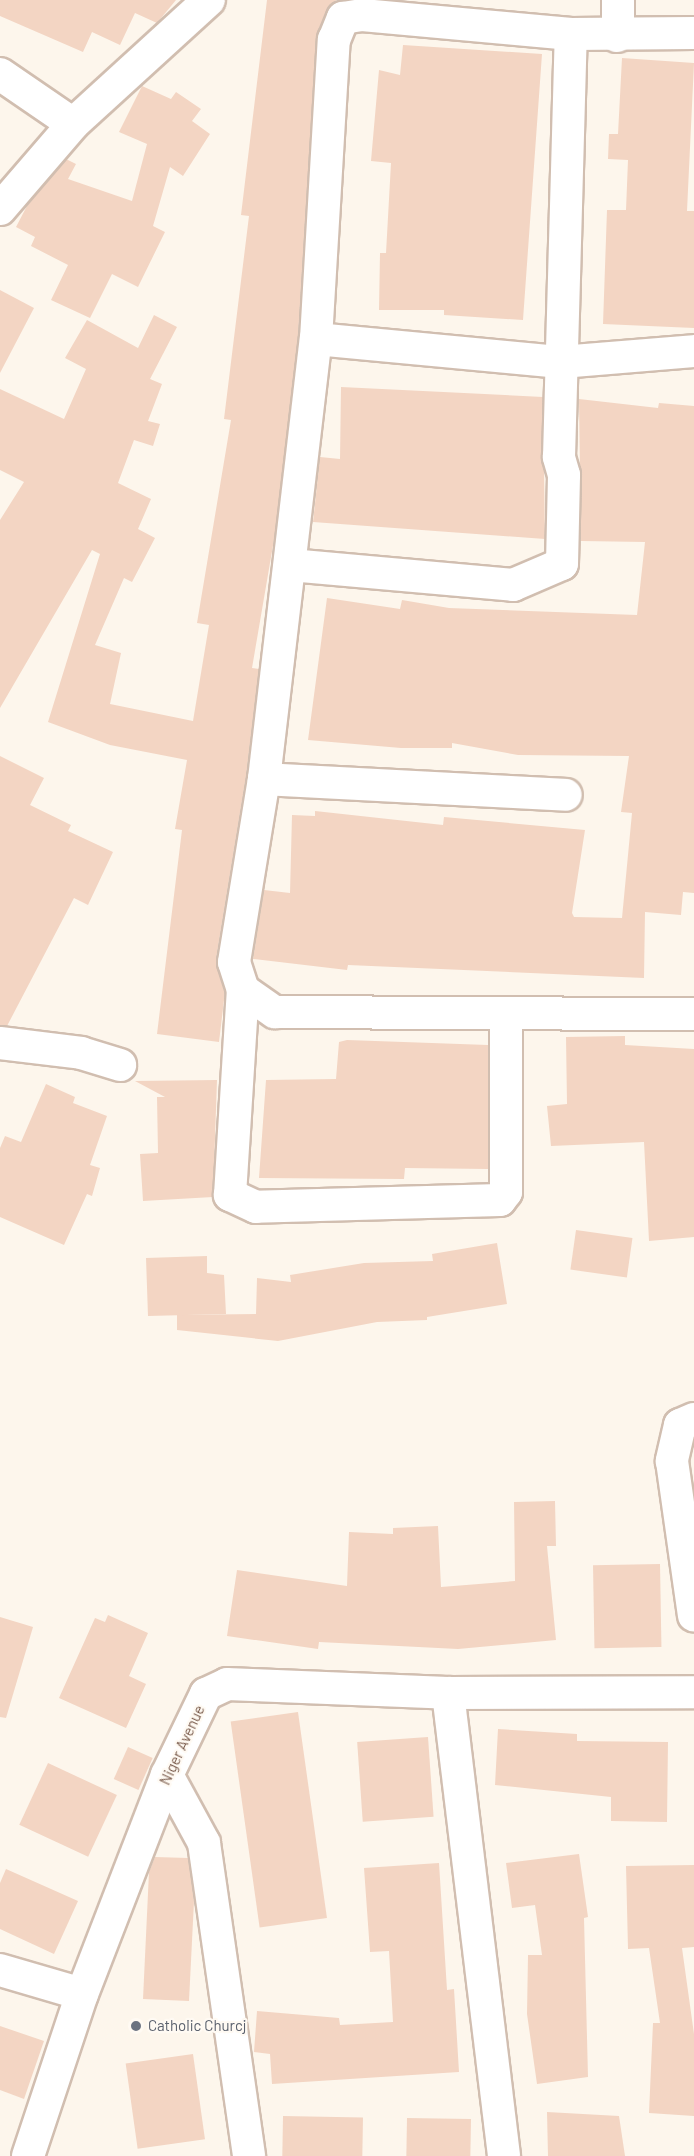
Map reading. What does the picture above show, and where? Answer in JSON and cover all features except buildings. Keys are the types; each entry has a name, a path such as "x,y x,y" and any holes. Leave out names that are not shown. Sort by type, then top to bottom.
{"street":[{"path":"0,209 73,124 209,0"},
{"path":"616,36 618,0"},
{"path":"506,1016 506,1192 500,1200 247,1207 230,1195 243,990 234,962 264,779 316,339 334,40 343,18 362,15 572,34 616,36 694,33"},
{"path":"290,565 513,585 562,564 561,362 572,34"},
{"path":"0,74 73,124"},
{"path":"316,339 561,362 694,351"},
{"path":"264,779 566,795"},
{"path":"243,990 275,1012 506,1016 694,1014"},
{"path":"0,1043 81,1053 120,1065"},
{"path":"694,1419 680,1425 672,1461 694,1615"},
{"name":"Niger Avenue","path":"28,2156 82,1994 167,1775 206,1694 227,1684 448,1693 694,1692"},
{"path":"448,1693 504,2156"},
{"path":"167,1775 204,1843 249,2156"},
{"path":"0,1970 82,1994"}],"place":[{"name":"Catholic Churcj","path":"136,2026"}]}
